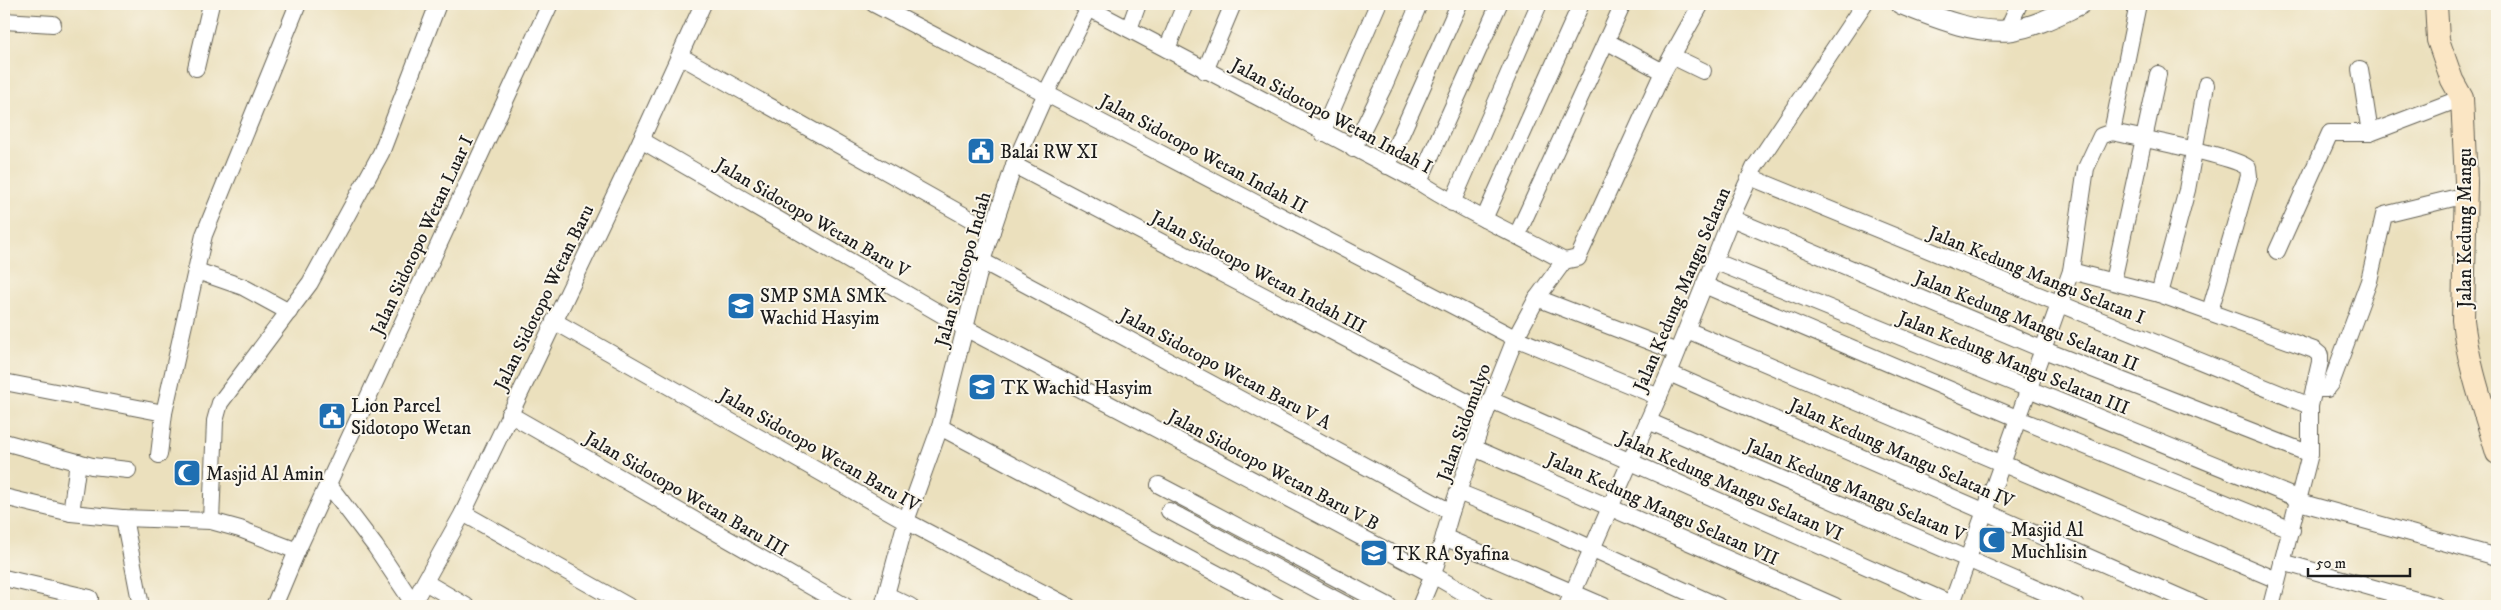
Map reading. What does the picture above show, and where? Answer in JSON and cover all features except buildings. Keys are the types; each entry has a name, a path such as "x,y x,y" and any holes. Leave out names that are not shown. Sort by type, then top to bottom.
{"main road":[{"name":"Jalan Kedung Mangu","path":"2436,4 2438,40 2452,80 2462,98 2466,195 2463,320 2465,336 2469,359 2497,453"}],"street":[{"path":"196,68 211,4"},
{"path":"159,456 164,413 204,235 298,4"},
{"path":"211,522 216,412 220,403 310,283 381,153 438,4"},
{"name":"Jalan Sidotopo Wetan Luar I","path":"274,606 297,551 550,4"},
{"name":"Jalan Sidotopo Wetan Baru","path":"414,605 463,513 641,140 703,4"},
{"name":"Jalan Sidotopo Wetan Indah II","path":"874,4 1515,339 1659,397"},
{"path":"1129,29 1138,4"},
{"path":"1167,49 1184,4"},
{"path":"1205,71 1233,4"},
{"path":"1322,133 1378,4"},
{"path":"1353,148 1384,86 1419,4"},
{"path":"1387,166 1459,4"},
{"path":"1419,182 1499,4"},
{"path":"1452,203 1539,4"},
{"path":"1484,219 1581,4"},
{"path":"1517,235 1623,4"},
{"path":"1606,41 1664,72 1701,4"},
{"name":"Jalan Kedung Mangu Selatan","path":"1570,599 1659,397 1731,218 1750,177 1864,4"},
{"path":"1901,4 1969,26 2006,31 2038,23 2081,4"},
{"path":"1920,4 1975,21 2009,26 2022,24 2068,4"},
{"path":"2009,26 2019,4"},
{"path":"2112,132 2138,4"},
{"name":"Jalan Sidotopo Indah","path":"885,600 906,521 940,427 982,261 1014,165 1087,5"},
{"name":"Jalan Sidotopo Wetan Indah I","path":"1087,5 1205,71 1419,182 1452,203 1564,261"},
{"path":"4,21 53,24"},
{"path":"680,56 992,232"},
{"path":"1672,56 1703,71"},
{"path":"2360,69 2370,133"},
{"name":"Jalan Sidomulyo","path":"1420,606 1433,575 1451,512 1488,406 1515,339 1537,298 1564,261 1578,258 1664,72"},
{"path":"2113,282 2158,74"},
{"path":"2159,294 2196,151 2206,85"},
{"path":"2278,251 2328,134 2336,132 2370,133 2462,98"},
{"path":"1953,606 2072,271 2086,168 2101,136 2112,132 2196,151 2243,163 2250,173 2210,311"},
{"name":"Jalan Sidotopo Wetan Baru V","path":"641,140 965,328"},
{"name":"Jalan Sidotopo Wetan Indah III","path":"1014,165 1488,406"},
{"name":"Jalan Kedung Mangu Selatan I","path":"1750,177 2310,406"},
{"path":"2314,389 2327,389 2331,384 2369,281 2384,215 2466,195"},
{"name":"Jalan Kedung Mangu Selatan II","path":"1731,218 2044,350 2310,454"},
{"name":"Jalan Kedung Mangu Selatan III","path":"1714,260 2299,501 2497,557"},
{"name":"Jalan Sidotopo Wetan Baru V A","path":"982,261 1451,512"},
{"path":"197,270 243,287 289,312"},
{"path":"2072,271 2159,294 2210,311 2314,350 2321,357 2310,406 2310,454 2271,606"},
{"path":"1704,285 2019,419 2292,530"},
{"path":"1537,298 1677,352"},
{"name":"Jalan Sidotopo Wetan Baru IV","path":"554,321 906,521 1068,606"},
{"name":"Jalan Sidotopo Wetan Baru V B","path":"965,328 1433,575 1488,606"},
{"path":"1687,330 2277,580"},
{"name":"Jalan Kedung Mangu Selatan IV","path":"1669,373 2200,606"},
{"path":"4,382 164,413"},
{"name":"Jalan Kedung Mangu Selatan VI","path":"1488,406 1630,462 1953,606"},
{"name":"Jalan Sidotopo Wetan Baru III","path":"509,414 845,606"},
{"name":"Jalan Kedung Mangu Selatan V","path":"1648,421 2076,606"},
{"path":"940,427 1278,606"},
{"path":"4,442 78,462 128,470"},
{"name":"Jalan Kedung Mangu Selatan VII","path":"1474,448 1835,606"},
{"path":"71,513 78,462"},
{"path":"328,484 375,546 414,605"},
{"path":"1159,485 1389,606"},
{"path":"1458,492 1593,549 1718,606"},
{"path":"4,497 71,513 124,518 211,522 240,529 297,551"},
{"path":"1169,511 1348,606"},
{"path":"463,513 628,606"},
{"path":"124,518 141,606"},
{"path":"1444,537 1570,599 1604,606"},
{"path":"2282,562 2437,606"},
{"path":"4,578 90,598"},
{"path":"425,582 466,606"},
{"path":"885,600 910,606"}],"place":[{"name":"Balai RW XI","path":"981,151"},
{"name":"SMP SMA SMK Wachid Hasyim","path":"741,306"},
{"name":"TK Wachid Hasyim","path":"982,387"},
{"name":"Lion Parcel Sidotopo Wetan","path":"332,416"},
{"name":"Masjid Al Amin","path":"187,473"},
{"name":"Masjid Al Muchlisin","path":"1992,540"},
{"name":"TK RA Syafina","path":"1374,553"}]}
